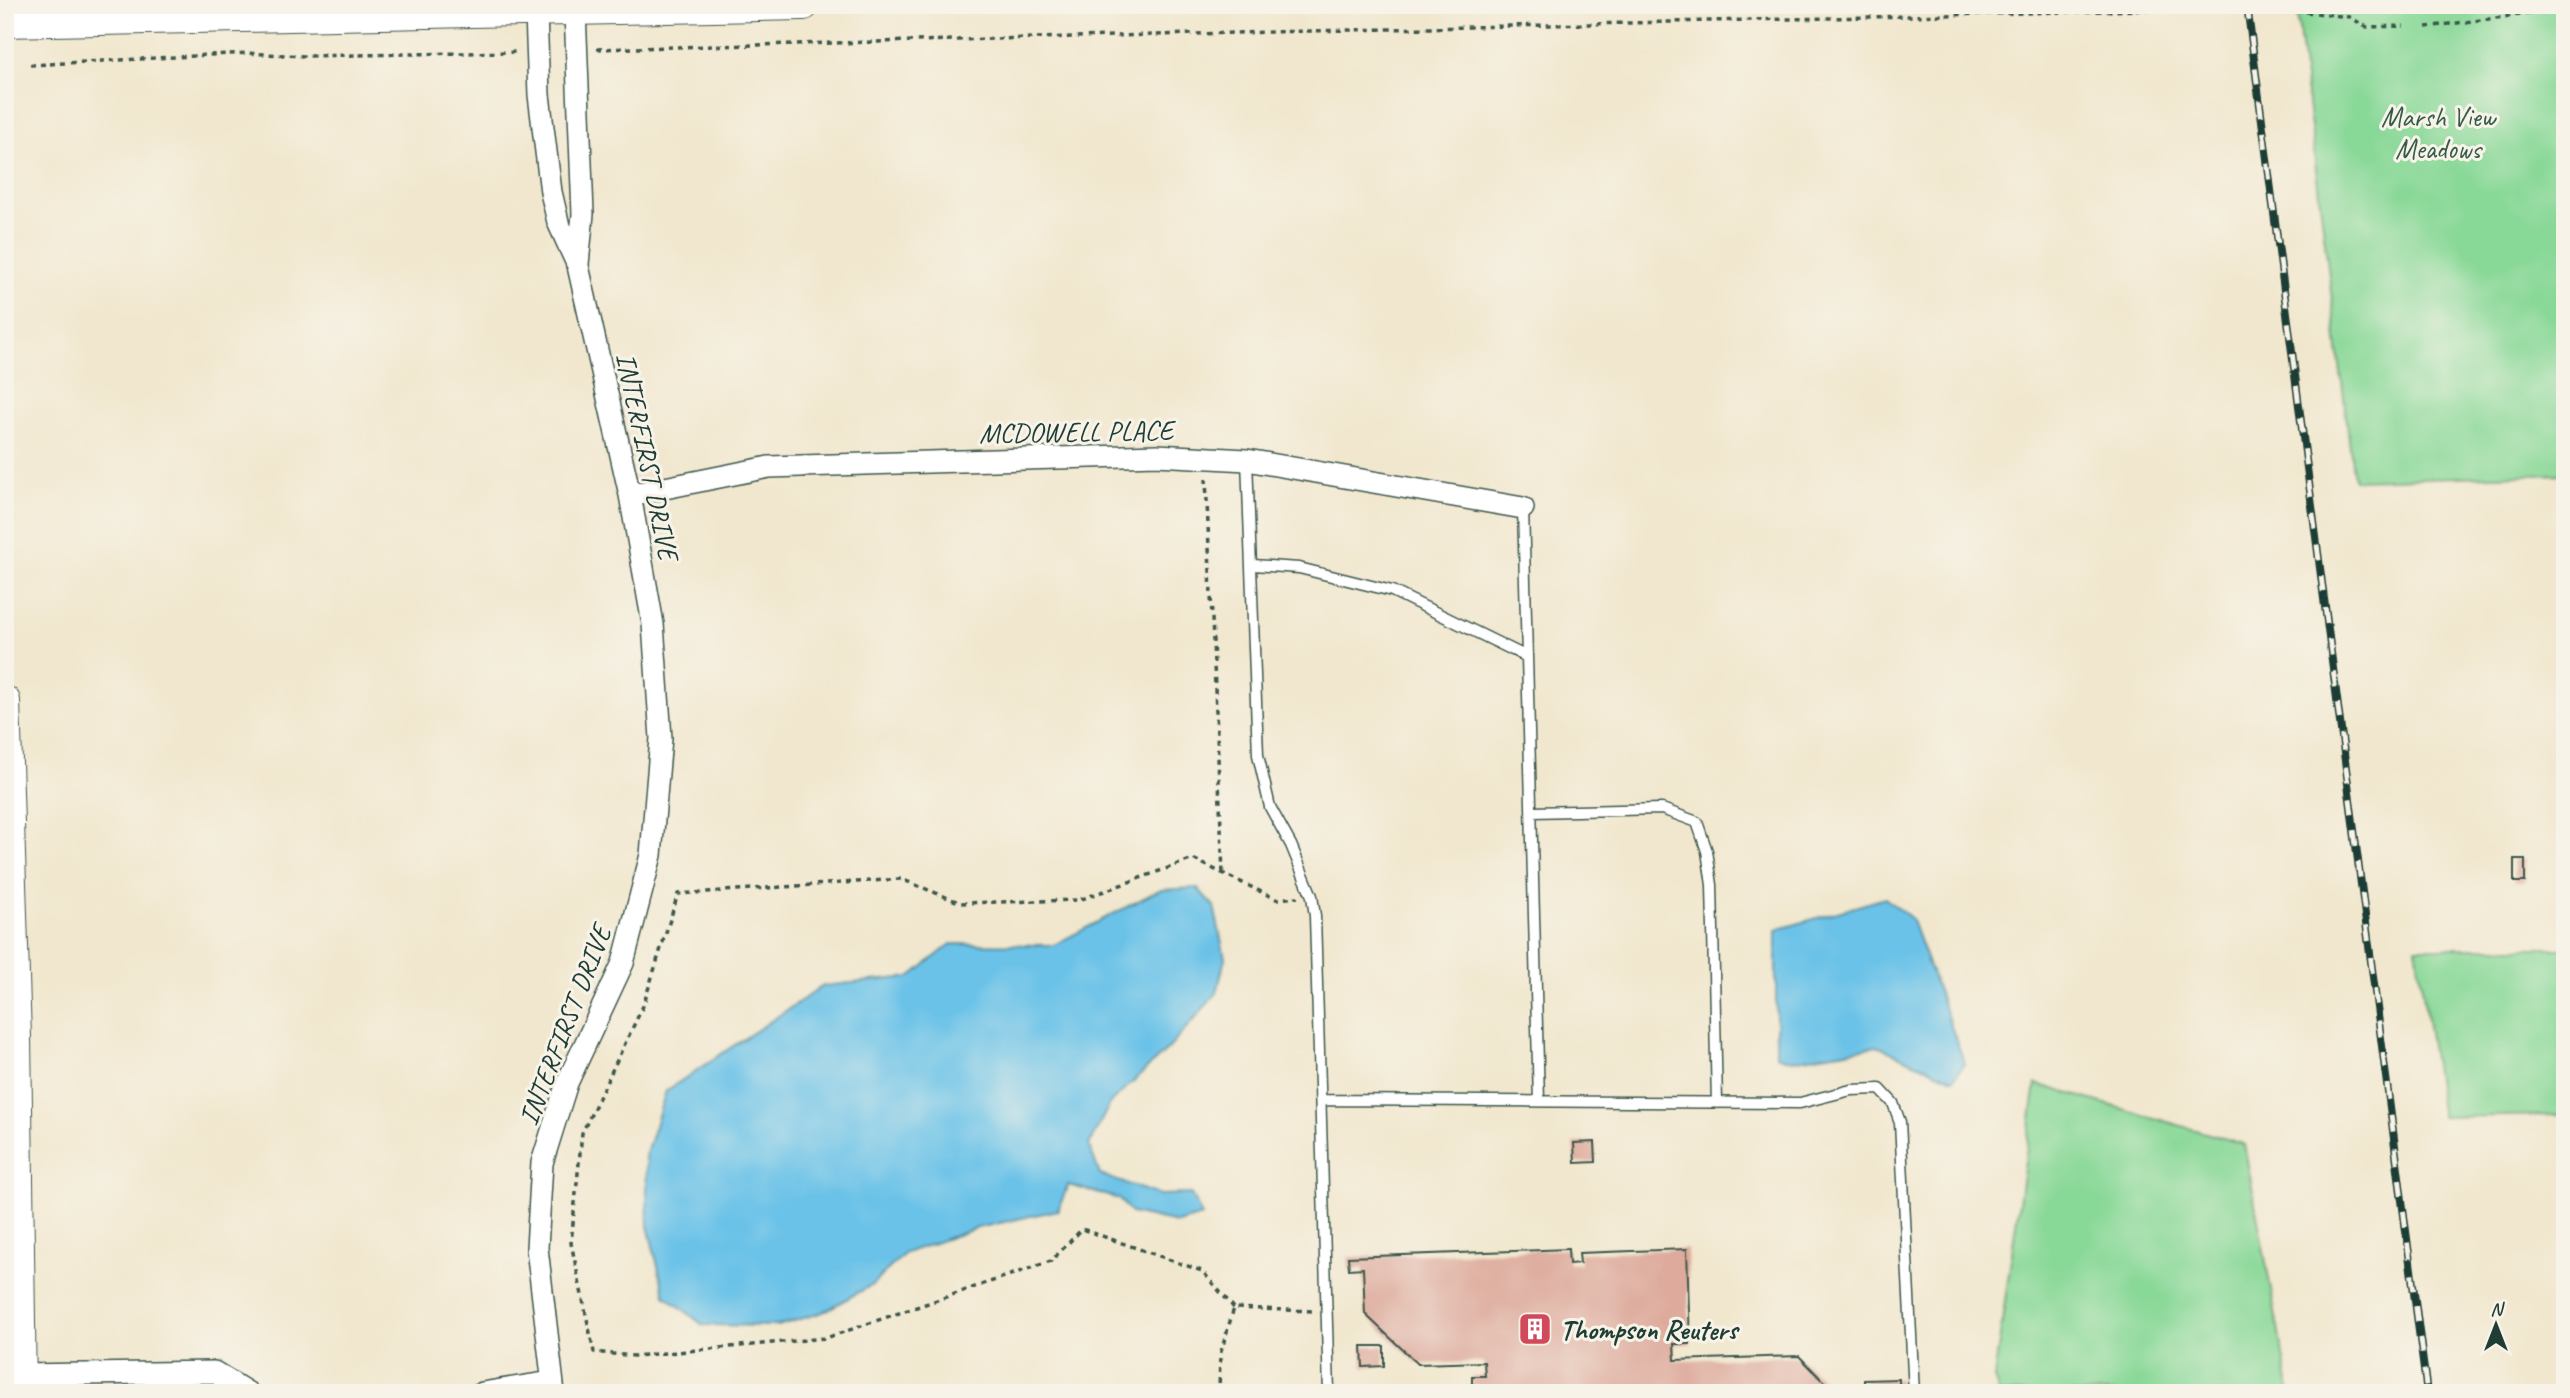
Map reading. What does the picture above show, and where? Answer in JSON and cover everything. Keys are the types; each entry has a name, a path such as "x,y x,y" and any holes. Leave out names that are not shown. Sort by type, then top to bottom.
{"main road":[{"path":"5,22 804,5"},
{"path":"5,701 17,1090 21,1384"}],"street":[{"name":"INTERFIRST DRIVE","path":"555,10 583,214 578,266"},
{"name":"INTERFIRST DRIVE","path":"552,1387 537,1248 542,1163 567,1083 623,963 651,855 661,738 653,624 630,495 578,266 558,222 551,192 538,95 555,10"},
{"name":"MCDOWELL PLACE","path":"630,495 769,467 1157,455 1247,460 1523,508"},
{"path":"21,1384 214,1372 248,1393"},
{"path":"482,1393 552,1387"}],"lane":[{"path":"1247,460 1258,755 1270,807 1291,845 1312,896 1315,916 1329,1393"},
{"path":"1523,508 1539,1101"},
{"path":"1253,565 1299,568 1392,591 1527,657"},
{"path":"1533,812 1662,809 1697,821 1707,851 1712,885 1717,1103"},
{"path":"1321,1100 1800,1103 1850,1090 1880,1089 1893,1103 1900,1122 1914,1393"}],"path":[{"path":"595,49 2263,7 2349,17 2367,27 2404,26"},
{"path":"2426,27 2535,13 2565,13"},
{"path":"30,65 247,53 303,56 518,52"},
{"path":"1205,458 1223,874"},
{"path":"1312,896 1276,900 1193,859 1079,900 961,903 901,878 678,894 643,1006 582,1133 571,1243 594,1352 634,1356 826,1338 1051,1261 1082,1229 1202,1271 1234,1308 1326,1311"},
{"path":"1219,1393 1220,1355 1234,1308"}],"green space":[{"name":"Marsh View Meadows","path":"2296,5 2565,5 2565,474 2354,480"},
{"path":"2416,948 2565,948 2565,1115 2442,1117"},
{"path":"2036,1084 2244,1144 2290,1393 1999,1393 1994,1378"}],"water":[{"path":"1197,888 1214,906 1225,958 1217,993 1169,1048 1110,1103 1089,1145 1100,1175 1159,1195 1191,1194 1202,1216 1177,1223 1131,1213 1119,1199 1068,1185 1058,1210 977,1228 905,1253 872,1285 823,1312 778,1326 703,1325 665,1295 648,1226 646,1154 666,1091 823,986 910,977 951,944 1054,945 1159,890"},
{"path":"1885,898 1911,918 1965,1064 1953,1079 1877,1046 1792,1060 1776,1055 1776,930"}],"building":[{"path":"2514,859 2525,859 2525,882 2514,882"},
{"path":"1595,1142 1596,1162 1575,1163 1574,1143"},
{"name":"Thompson Reuters","path":"1568,1249 1569,1264 1580,1263 1579,1253 1687,1249 1690,1344 1674,1344 1675,1360 1799,1356 1835,1393 1472,1393 1472,1376 1485,1376 1484,1362 1418,1364 1365,1314 1363,1268 1349,1269 1348,1257"},
{"path":"1362,1346 1384,1346 1384,1366 1363,1367"},
{"path":"1899,1379 1899,1393 1864,1393 1864,1380"}],"railway":[{"path":"2247,5 2427,1393"}],"place":[{"name":"Thompson Reuters","path":"1535,1329"}]}
